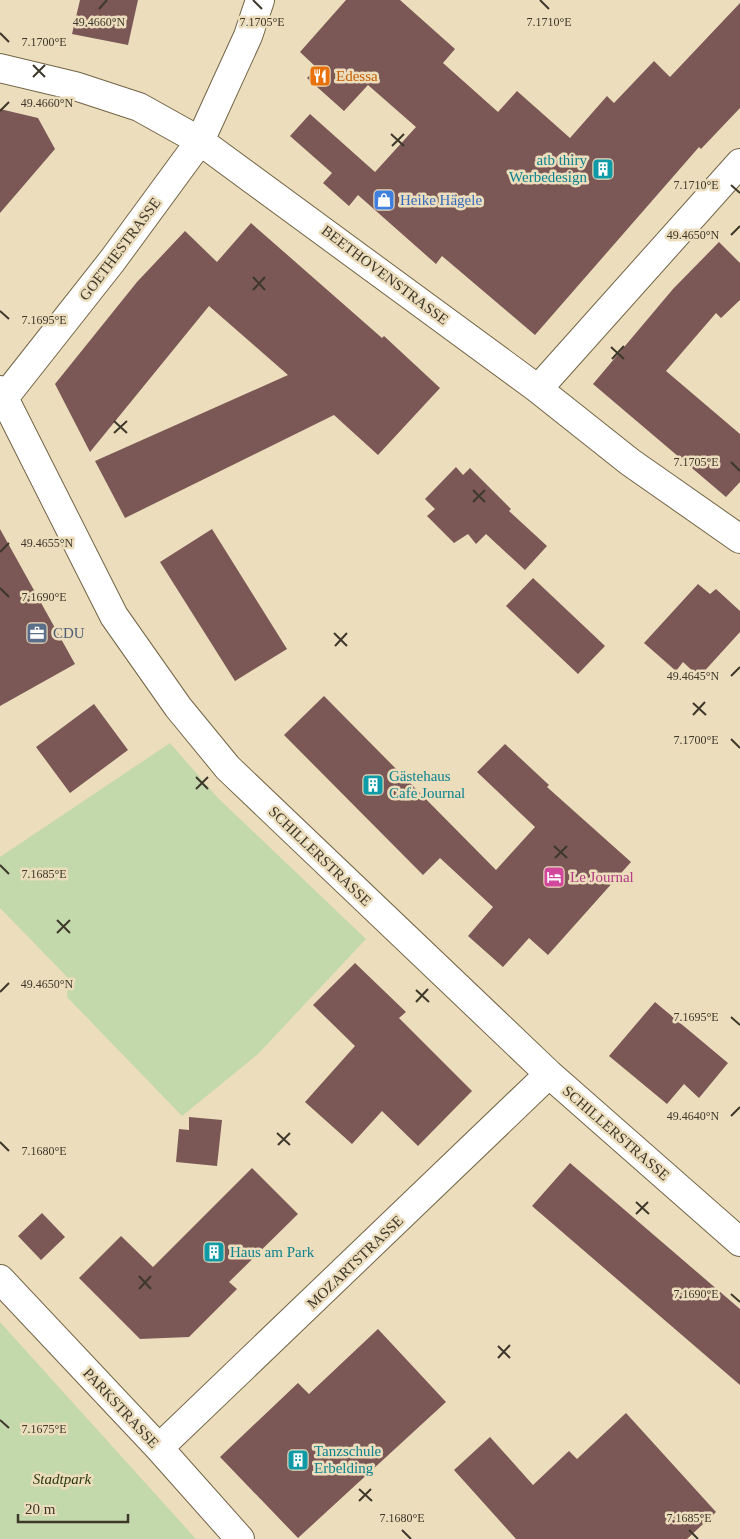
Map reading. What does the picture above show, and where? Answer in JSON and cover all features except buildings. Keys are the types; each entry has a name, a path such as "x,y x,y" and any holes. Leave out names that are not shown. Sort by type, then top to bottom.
{"street":[{"name":"GOETHESTRASSE","path":"1,397 112,261 200,141 248,36 260,0"},
{"name":"BEETHOVENSTRASSE","path":"0,68 75,86 139,107 200,141 538,389 630,462 740,539"},
{"path":"538,389 740,163"},
{"name":"SCHILLERSTRASSE","path":"1,397 114,616 178,707 228,768 549,1074 740,1242"},
{"name":"MOZARTSTRASSE","path":"159,1448 549,1074"},
{"name":"PARKSTRASSE","path":"0,1279 159,1448 240,1539"}],"green space":[{"path":"170,743 218,798 366,939 257,1055 182,1116 67,997 68,978 0,908 0,857"},
{"name":"Stadtpark","path":"0,1322 196,1539 0,1539"}],"place":[{"name":"Edessa","path":"320,76"},
{"name":"atb thiry Werbedesign","path":"603,169"},
{"name":"Heike Hägele","path":"384,200"},
{"name":"CDU","path":"37,633"},
{"name":"Gästehaus Cafe Journal","path":"373,785"},
{"name":"Le Journal","path":"554,877"},
{"name":"Haus am Park","path":"214,1252"},
{"name":"Tanzschule Erbelding","path":"298,1460"}]}
